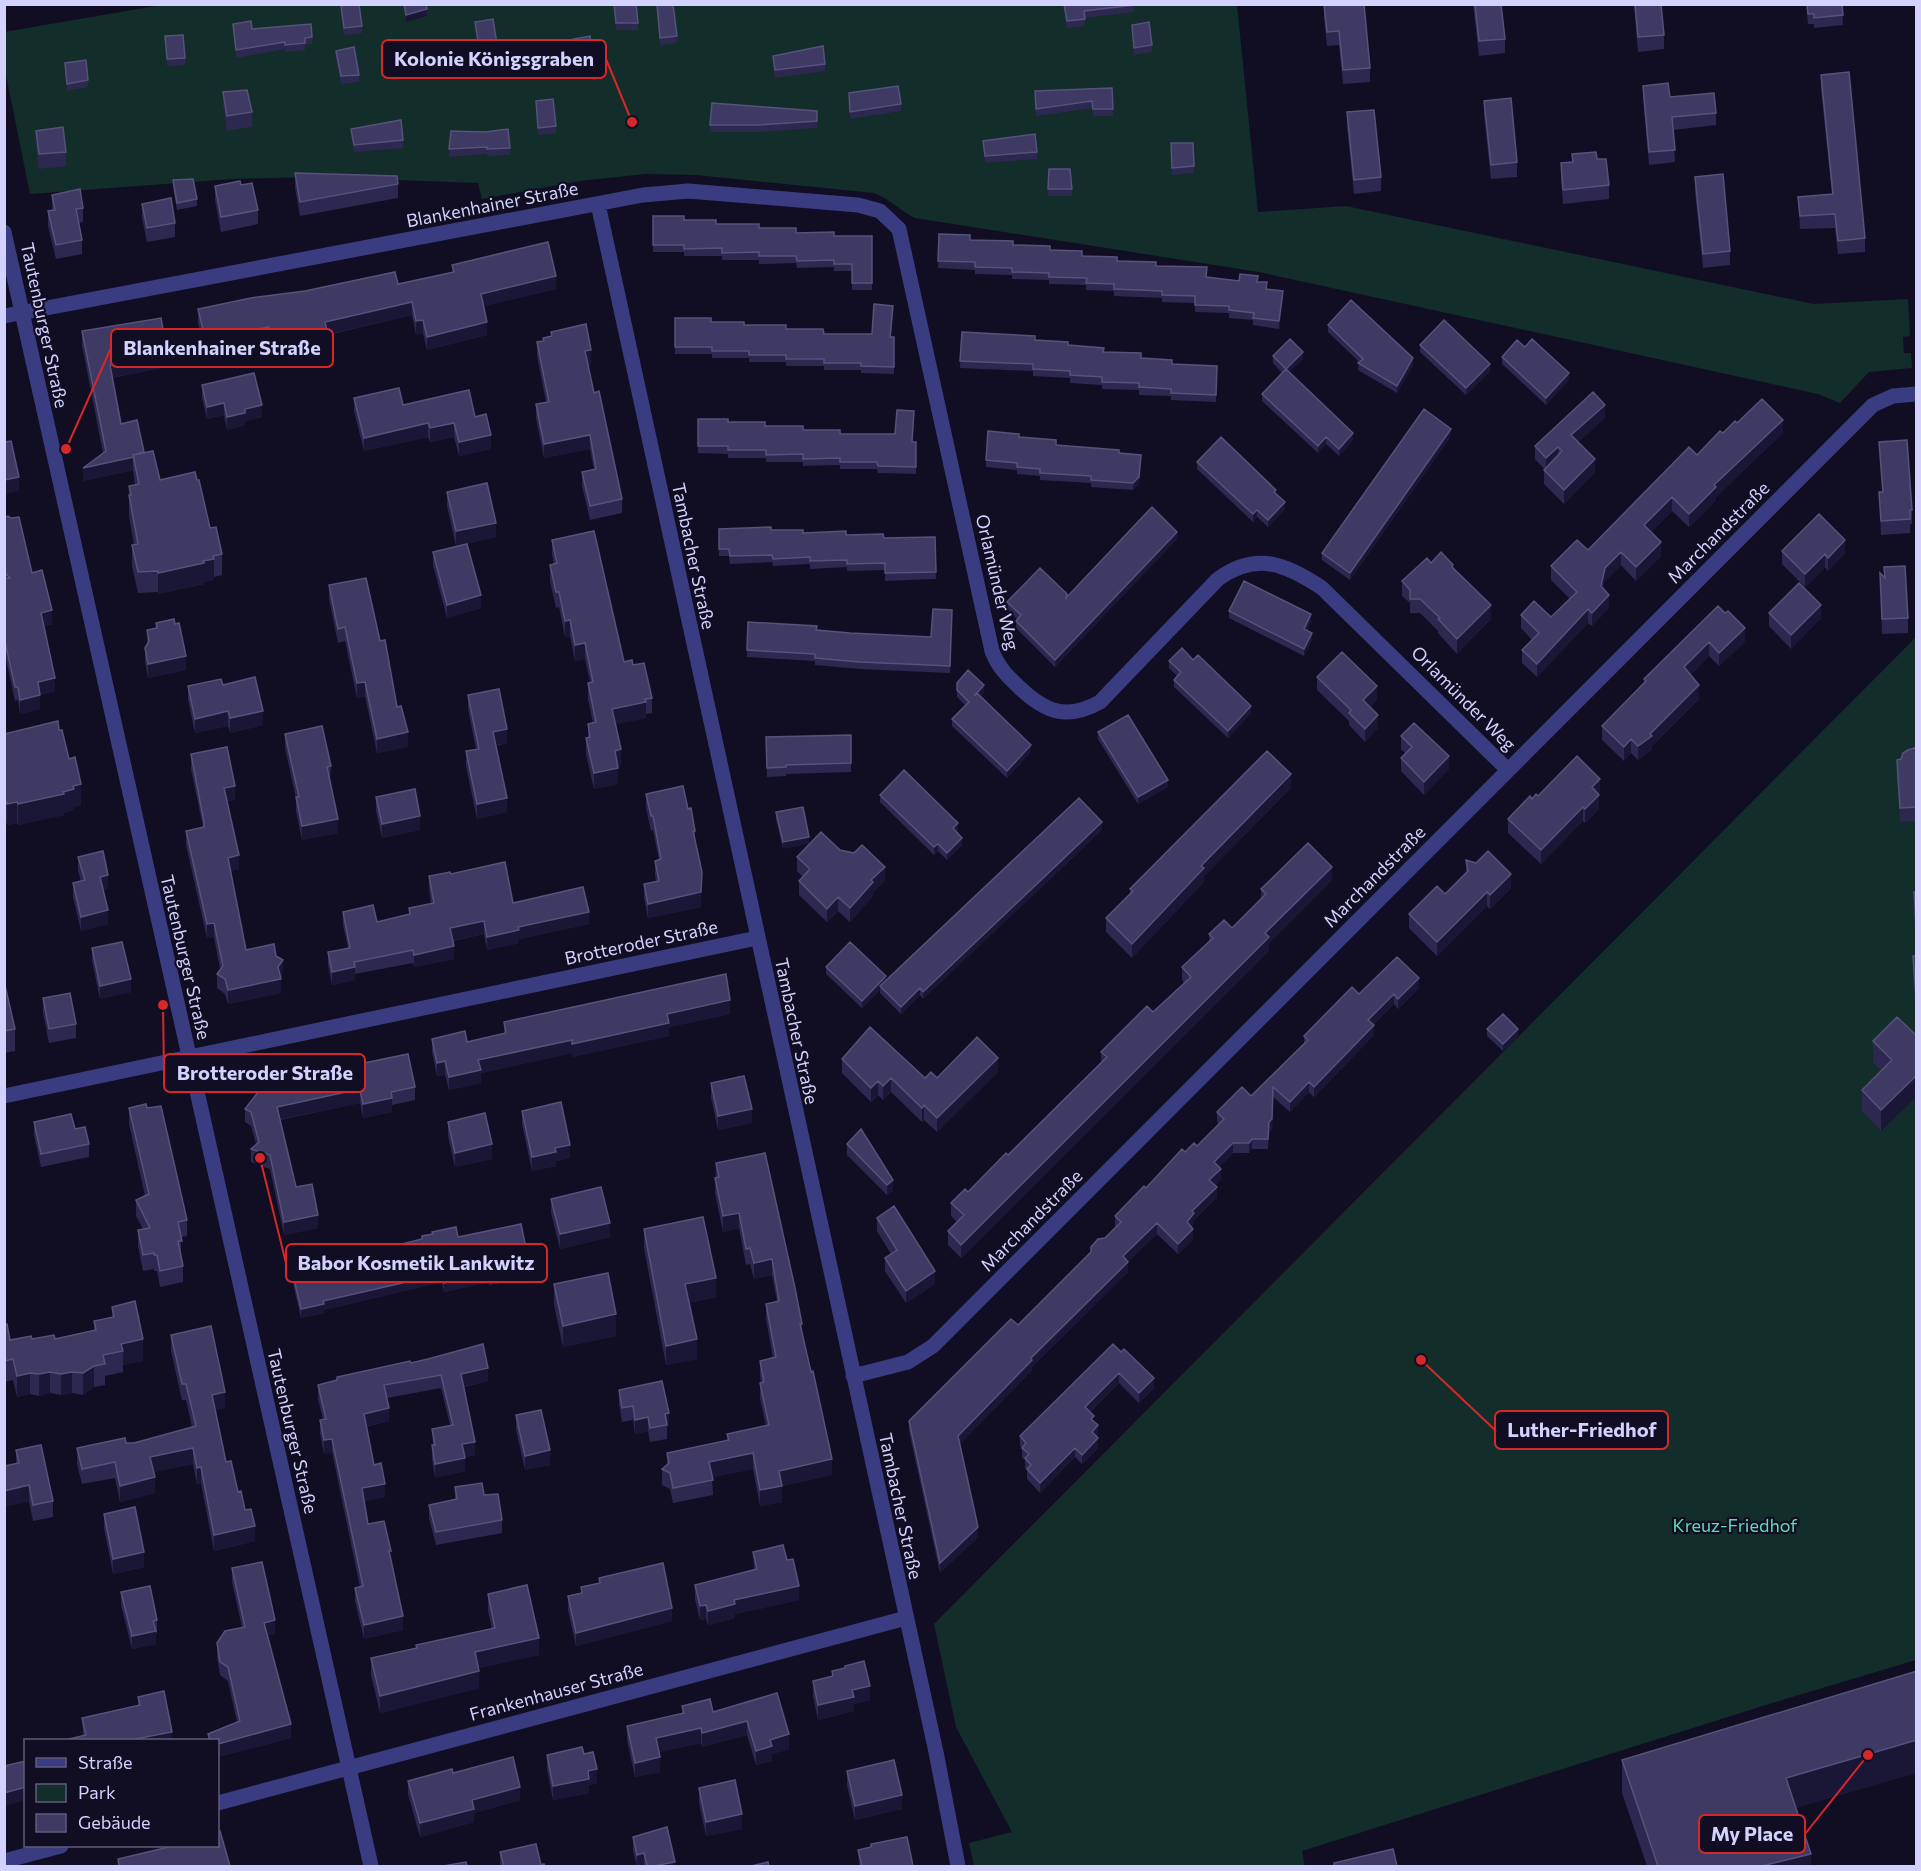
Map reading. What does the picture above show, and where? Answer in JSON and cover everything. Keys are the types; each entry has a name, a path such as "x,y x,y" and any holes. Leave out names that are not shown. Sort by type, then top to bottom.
{"street":[{"name":"Orlamünder Weg","path":"598,204 643,195 688,191 834,202 880,211 899,230 992,651 1006,675 1037,703 1047,709 1067,713 1086,710 1100,702 1218,579 1240,566 1258,562 1283,566 1302,574 1322,588 1508,770"},
{"name":"Blankenhainer Straße","path":"4,316 598,204"},
{"name":"Tambacher Straße","path":"598,204 936,1752 958,1866"},
{"name":"Tautenburger Straße","path":"4,232 371,1866"},
{"name":"Marchandstraße","path":"853,1376 908,1362 933,1346 1873,405 1893,396 1917,394"},
{"name":"Brotteroder Straße","path":"4,1096 757,938"},
{"name":"Frankenhauser Straße","path":"219,1803 906,1618"},
{"path":"4,1861 54,1847"}],"green space":[{"path":"167,4 1237,5 1258,212 1346,206 1814,304 1908,299 1910,336 1903,337 1904,353 1911,353 1912,368 1869,372 1840,403 1818,394 1259,272 915,218 874,193 696,175 645,174 580,181 482,199 478,183 316,177 232,179 30,194 5,70 4,32"},
{"name":"Kreuz-Friedhof","path":"1916,637 1916,1660 1302,1851 1305,1866 974,1866 969,1843 1012,1832 956,1727 934,1624"}],"building":[{"path":"359,4 362,26 344,28 341,6"},
{"path":"404,4 426,4 427,9 406,15"},
{"path":"614,4 636,4 638,23 616,23"},
{"path":"657,4 673,4 677,36 660,38"},
{"path":"1064,4 1134,5 1084,11 1085,19 1067,21"},
{"path":"1324,4 1364,4 1370,68 1343,70 1339,31 1327,32"},
{"path":"1475,4 1501,4 1505,39 1479,41"},
{"path":"1635,4 1661,4 1664,35 1638,37"},
{"path":"1807,4 1842,4 1843,15 1814,18 1814,14 1808,14"},
{"path":"493,19 497,44 479,47 475,22"},
{"path":"251,21 252,29 311,24 312,37 305,38 305,43 285,45 285,42 236,50 233,24"},
{"path":"1149,22 1152,45 1134,48 1132,25"},
{"path":"183,35 185,58 167,59 165,36"},
{"path":"590,36 593,57 575,59 573,39"},
{"path":"823,46 825,64 775,70 773,56"},
{"path":"354,47 359,75 341,76 336,51"},
{"path":"86,60 88,80 67,84 65,63"},
{"path":"1849,72 1865,238 1838,241 1835,214 1800,216 1798,197 1833,194 1821,75"},
{"path":"1668,83 1670,97 1714,93 1716,113 1672,117 1675,150 1649,152 1643,86"},
{"path":"898,86 901,104 850,112 849,93"},
{"path":"1112,88 1113,109 1093,109 1092,101 1036,109 1035,91"},
{"path":"247,90 252,112 227,116 223,92"},
{"path":"1511,98 1517,162 1491,165 1484,101"},
{"path":"553,99 556,126 538,128 536,101"},
{"path":"712,103 817,111 817,121 759,125 710,125"},
{"path":"1374,110 1381,177 1354,180 1347,112"},
{"path":"401,120 403,140 354,145 351,129"},
{"path":"63,127 66,152 39,154 36,131"},
{"path":"508,129 510,148 449,149 451,131 485,132"},
{"path":"1035,134 1037,152 985,156 983,141"},
{"path":"1171,143 1193,143 1194,166 1172,168"},
{"path":"1596,152 1597,159 1606,159 1609,185 1563,190 1561,163 1573,162 1572,154"},
{"path":"1049,169 1070,169 1072,189 1048,189"},
{"path":"295,173 397,176 398,184 300,202"},
{"path":"1723,174 1730,251 1703,254 1695,177"},
{"path":"193,179 197,199 177,203 173,180"},
{"path":"240,181 241,185 252,183 258,210 221,217 215,186"},
{"path":"80,189 83,208 76,209 82,240 56,245 48,211 55,210 52,195"},
{"path":"171,198 175,223 147,228 142,204"},
{"path":"653,216 684,216 684,220 716,220 716,224 759,224 759,228 796,228 796,233 834,232 834,236 872,236 872,283 852,283 852,264 834,264 834,260 797,261 796,256 759,256 759,252 722,253 722,248 684,249 684,245 653,245"},
{"path":"939,234 970,235 970,240 1013,241 1013,245 1050,246 1050,250 1082,251 1082,256 1117,257 1117,261 1156,262 1156,266 1207,267 1206,277 1239,281 1240,274 1258,276 1257,282 1267,282 1266,289 1283,291 1279,321 1253,318 1254,313 1229,310 1229,306 1195,305 1195,296 1162,295 1162,291 1114,289 1114,284 1086,283 1087,278 1049,277 1049,273 1012,272 1012,268 975,267 975,262 938,261"},
{"path":"548,242 556,276 481,294 487,322 427,337 423,320 416,321 412,302 325,322 328,335 272,345 269,327 227,335 226,330 204,334 198,309 251,298 305,291 395,272 398,284 454,272 452,265"},
{"path":"1351,300 1413,358 1397,386 1358,363 1363,359 1328,325"},
{"path":"874,304 893,306 890,337 894,337 894,367 861,366 861,363 824,363 824,359 786,359 786,355 749,355 749,351 712,351 712,347 675,347 675,318 711,318 711,322 744,322 744,325 786,325 786,329 823,329 824,334 872,334"},
{"path":"161,318 166,347 160,349 161,354 110,365 121,424 137,420 144,452 133,455 134,457 83,468 106,451 82,331"},
{"path":"1444,320 1490,364 1466,388 1420,345"},
{"path":"586,324 591,350 585,351 594,393 599,391 622,499 590,506 582,472 596,469 590,435 544,444 536,404 549,402 537,342 552,336 551,332"},
{"path":"962,332 1035,336 1035,340 1068,342 1068,345 1104,348 1103,352 1141,353 1141,358 1172,360 1172,364 1217,366 1216,395 1171,393 1171,389 1139,387 1139,383 1102,382 1102,377 1070,375 1070,371 1033,369 1033,364 960,361"},
{"path":"1290,339 1303,352 1286,369 1273,356"},
{"path":"1532,339 1569,373 1546,398 1502,357 1517,340 1525,347"},
{"path":"1286,369 1353,433 1339,449 1326,437 1318,446 1262,394"},
{"path":"254,373 262,405 245,409 245,413 227,417 224,403 207,407 202,385"},
{"path":"399,388 403,405 469,390 475,417 486,414 491,435 459,442 454,423 430,428 428,423 364,438 354,398"},
{"path":"1593,392 1605,405 1571,435 1595,459 1564,490 1544,470 1562,451 1558,447 1546,458 1535,446"},
{"path":"1762,399 1783,420 1714,485 1716,487 1689,514 1672,497 1644,525 1661,542 1636,567 1621,552 1605,568 1601,586 1609,595 1592,613 1588,609 1537,664 1522,650 1539,633 1521,615 1534,601 1551,617 1577,592 1551,566 1577,540 1588,550 1689,447 1697,455 1720,431 1723,433 1735,421 1737,423"},
{"path":"1424,409 1451,429 1350,573 1322,553"},
{"path":"897,410 914,411 912,442 916,442 916,467 878,466 877,462 840,462 840,458 803,459 803,454 766,455 766,450 728,450 728,446 698,446 698,419 765,422 765,426 803,426 803,430 840,430 840,434 895,434"},
{"path":"988,431 1019,434 1019,437 1056,440 1056,445 1119,450 1119,453 1141,455 1139,477 1133,483 1091,480 1091,476 1040,473 1040,469 1017,467 1017,463 986,460"},
{"path":"1221,437 1276,490 1274,492 1285,502 1268,520 1257,510 1253,514 1197,462"},
{"path":"1907,440 1912,510 1910,510 1910,519 1881,521 1879,492 1883,492 1879,442"},
{"path":"11,441 19,477 4,480 4,442"},
{"path":"153,451 160,480 195,472 210,528 216,527 222,554 213,556 214,559 158,573 158,571 138,572 132,545 138,544 129,486 139,484 133,455"},
{"path":"487,483 496,523 456,531 447,492"},
{"path":"1152,507 1177,532 1055,660 1016,621 1021,615 1007,602 1040,568 1067,594 1066,598"},
{"path":"1819,514 1845,540 1828,558 1825,554 1805,574 1782,551"},
{"path":"19,517 32,573 42,570 52,610 41,613 55,678 38,682 40,695 20,700 4,637 4,579 10,578 4,572 4,518"},
{"path":"771,527 771,530 803,530 803,533 846,531 846,535 883,534 884,538 935,537 936,572 885,573 885,563 847,564 847,560 810,561 810,557 773,559 772,555 730,556 729,549 719,549 719,529"},
{"path":"594,531 624,662 632,660 633,665 644,663 652,698 645,699 646,702 612,709 621,749 615,751 618,768 594,773 586,738 590,737 588,724 596,722 588,683 593,682 585,643 575,645 570,620 565,621 550,565 557,563 552,540"},
{"path":"467,544 481,595 447,605 433,552"},
{"path":"1441,552 1453,565 1452,567 1491,605 1457,639 1420,599 1410,599 1410,590 1402,581 1427,558 1431,563"},
{"path":"1905,566 1908,618 1882,619 1880,573 1885,578 1884,567"},
{"path":"366,578 380,641 385,640 397,707 401,706 408,732 377,739 365,682 357,683 345,627 338,629 329,585"},
{"path":"1244,581 1311,614 1304,629 1312,633 1304,649 1229,611"},
{"path":"1799,583 1821,605 1791,635 1769,613"},
{"path":"1718,606 1725,613 1728,611 1745,628 1719,653 1709,642 1684,667 1699,685 1650,734 1652,736 1638,746 1631,739 1624,747 1602,726 1646,681 1644,679"},
{"path":"933,609 952,610 950,666 860,662 815,658 815,654 747,650 748,622 817,626 816,630 850,633 931,637"},
{"path":"174,619 175,624 179,623 186,656 148,664 145,648 149,641 147,630 157,628 156,623"},
{"path":"1182,648 1193,660 1198,655 1251,706 1228,731 1174,680 1181,672 1169,661"},
{"path":"1342,652 1377,686 1363,700 1378,715 1365,729 1349,713 1351,710 1317,677"},
{"path":"968,670 984,685 974,696 977,693 1031,745 1007,771 952,719 969,702 957,690 957,683"},
{"path":"255,677 263,711 230,718 228,711 195,719 188,686 221,679 223,685"},
{"path":"499,689 507,729 493,732 507,798 477,804 466,751 479,749 468,695"},
{"path":"1128,715 1168,780 1138,797 1098,732"},
{"path":"58,721 69,759 75,757 81,784 73,786 74,789 63,792 64,794 18,804 17,802 7,804 4,801 4,734"},
{"path":"1414,723 1449,756 1424,782 1401,758 1412,747 1401,736"},
{"path":"322,726 331,766 327,767 338,819 302,826 296,797 299,797 285,734"},
{"path":"851,735 851,763 786,765 786,767 767,768 766,737"},
{"path":"227,747 235,786 224,788 239,855 228,858 246,950 274,944 276,956 283,960 278,967 281,979 228,990 225,979 217,974 223,966 214,923 207,924 186,831 204,827 191,754"},
{"path":"1917,749 1917,807 1900,808 1897,760 1901,759 1903,753"},
{"path":"1267,751 1291,774 1201,866 1204,868 1132,944 1106,918 1133,891 1130,889"},
{"path":"1577,756 1600,779 1592,787 1599,795 1585,809 1583,807 1541,850 1508,819 1530,796 1532,799 1536,794 1538,796"},
{"path":"904,770 958,823 953,828 962,838 947,853 938,844 934,847 880,795"},
{"path":"683,786 688,809 691,808 695,831 693,831 702,872 701,892 648,904 644,884 659,881 655,861 661,859 653,816 651,816 646,794"},
{"path":"415,789 420,816 382,824 376,797"},
{"path":"1079,798 1102,822 923,992 920,988 901,1007 880,986"},
{"path":"803,807 809,837 783,842 776,812"},
{"path":"821,832 840,850 854,853 862,845 885,867 871,880 873,882 850,908 838,897 827,909 799,881 810,869 797,857"},
{"path":"1308,843 1332,867 1265,933 1269,937 961,1245 948,1231 964,1215 951,1203 965,1189 968,1192 1006,1153 1008,1155 1107,1057 1101,1052 1147,1006 1153,1012 1191,977 1182,967 1213,938 1209,934 1224,920 1232,928 1266,894 1261,889"},
{"path":"103,851 108,875 100,877 108,910 81,917 73,883 85,880 78,857"},
{"path":"1488,851 1511,874 1490,895 1487,892 1437,942 1409,914 1437,886 1445,894 1468,871 1466,860 1476,863"},
{"path":"505,862 513,903 583,887 589,912 518,927 519,930 487,937 484,921 450,928 454,946 414,955 413,950 354,962 355,967 332,972 328,952 350,948 343,912 373,905 377,922 410,914 409,908 434,903 429,876 450,872 451,874"},
{"path":"1914,892 1917,892 1917,939"},
{"path":"122,942 131,979 100,986 92,948"},
{"path":"850,942 886,976 862,1001 826,967"},
{"path":"1917,955 1917,1011 1913,956"},
{"path":"1397,957 1419,978 1398,999 1394,994 1368,1020 1374,1025 1314,1087 1309,1082 1290,1102 1273,1087 1272,1119 1269,1122 1268,1139 1252,1139 1249,1143 1233,1143 1214,1162 1221,1169 1209,1180 1217,1187 1192,1211 1194,1213 1187,1222 1193,1229 1178,1244 1157,1223 1123,1256 1128,1262 1031,1358 1032,1360 958,1436 978,1527 940,1563 909,1421 1011,1319 1018,1325 1091,1252 1091,1247 1098,1239 1105,1238 1121,1222 1115,1216 1144,1186 1146,1188 1182,1149 1185,1152 1194,1143 1197,1146 1224,1119 1217,1112 1242,1087 1251,1096 1308,1040 1304,1036 1352,987 1359,994"},
{"path":"726,974 730,1000 667,1014 669,1023 572,1044 572,1040 478,1060 481,1070 449,1077 445,1061 437,1063 432,1039 465,1031 467,1042 506,1033 504,1022"},
{"path":"4,981 15,1029 4,1031"},
{"path":"70,993 76,1024 49,1029 43,998"},
{"path":"1503,1014 1518,1029 1503,1044 1487,1029"},
{"path":"1897,1017 1917,1036 1917,1075 1881,1110 1862,1090 1892,1060 1873,1041"},
{"path":"870,1027 925,1078 931,1072 937,1078 977,1037 998,1058 937,1118 924,1105 922,1108 891,1078 883,1086 878,1081 871,1088 842,1059"},
{"path":"408,1054 415,1087 391,1092 392,1098 363,1104 360,1089 277,1107 296,1187 312,1184 318,1215 284,1222 270,1155 251,1149 259,1142 251,1112 245,1109 259,1091 282,1087 279,1072 329,1062 330,1066 339,1064 340,1068"},
{"path":"744,1076 752,1109 718,1116 711,1083"},
{"path":"561,1102 570,1145 555,1148 556,1152 532,1157 522,1111"},
{"path":"146,1104 147,1108 161,1106 187,1220 178,1222 182,1241 178,1241 183,1266 160,1271 157,1255 154,1253 143,1255 138,1230 150,1228 136,1200 149,1194 129,1108"},
{"path":"485,1113 492,1144 455,1153 448,1122"},
{"path":"71,1114 75,1129 85,1127 89,1144 41,1154 34,1122"},
{"path":"861,1129 893,1180 887,1185 847,1144"},
{"path":"765,1153 795,1288 802,1324 800,1324 811,1372 813,1371 832,1459 779,1471 782,1486 760,1490 753,1453 709,1462 713,1480 673,1488 670,1473 662,1469 669,1463 667,1453 729,1440 727,1434 769,1425 760,1383 764,1382 760,1361 776,1357 766,1304 779,1301 772,1259 754,1263 750,1248 746,1249 739,1213 723,1216 715,1178 719,1177 716,1163"},
{"path":"601,1187 610,1223 560,1234 551,1199"},
{"path":"894,1206 935,1271 906,1291 885,1258 897,1250 877,1218"},
{"path":"703,1217 716,1278 685,1284 697,1339 666,1346 644,1229"},
{"path":"521,1224 530,1268 489,1277 488,1273 444,1283 442,1274 323,1301 324,1304 301,1309 291,1266 314,1261 314,1264 374,1251 422,1239 422,1236 433,1234 432,1232 456,1227 458,1237"},
{"path":"608,1273 616,1314 563,1326 554,1284"},
{"path":"135,1301 143,1339 121,1344 123,1351 103,1355 105,1364 94,1366 83,1373 50,1372 17,1376 13,1359 4,1361 4,1324 7,1324 10,1340 54,1335 55,1339 96,1330 94,1321 114,1317 112,1307"},
{"path":"211,1326 225,1392 212,1395 226,1462 231,1461 238,1492 241,1491 245,1510 251,1509 255,1526 214,1535 201,1467 197,1468 193,1448 150,1457 155,1477 120,1486 115,1462 82,1469 77,1448 125,1438 126,1443 134,1443 196,1426 186,1384 182,1384 171,1335"},
{"path":"483,1344 488,1368 461,1374 475,1442 462,1444 465,1458 435,1464 432,1429 453,1425 441,1375 384,1385 389,1408 364,1414 374,1465 381,1463 385,1484 362,1488 368,1524 384,1521 403,1616 364,1625 355,1588 363,1586 332,1439 324,1440 320,1420 326,1419 318,1385 337,1380 337,1377 410,1361 411,1363"},
{"path":"1113,1344 1121,1352 1124,1349 1154,1378 1139,1393 1119,1373 1085,1407 1094,1416 1091,1419 1098,1425 1092,1432 1098,1438 1082,1455 1075,1448 1040,1483 1027,1469 1031,1465 1025,1458 1029,1454 1022,1448 1026,1443 1020,1436"},
{"path":"662,1381 669,1413 665,1414 667,1425 650,1428 648,1417 635,1420 633,1406 622,1408 619,1390"},
{"path":"541,1410 550,1450 525,1456 516,1415"},
{"path":"41,1445 53,1501 33,1505 29,1485 4,1491 4,1466 19,1463 16,1450"},
{"path":"482,1483 484,1495 498,1494 502,1520 436,1532 429,1505 457,1499 455,1487"},
{"path":"135,1507 144,1552 113,1559 104,1514"},
{"path":"783,1545 787,1560 793,1559 799,1586 734,1600 735,1604 708,1611 706,1605 700,1606 695,1585 757,1569 753,1552"},
{"path":"262,1562 275,1620 264,1623 291,1724 219,1744 219,1739 210,1739 208,1734 240,1721 228,1667 220,1662 217,1643 225,1631 245,1627 232,1568"},
{"path":"663,1563 672,1608 576,1633 568,1596 582,1593 581,1587 600,1583 599,1578"},
{"path":"527,1585 539,1638 475,1652 479,1671 380,1696 371,1658 417,1648 416,1645 495,1628 488,1594"},
{"path":"150,1586 157,1620 153,1621 156,1631 132,1636 121,1592"},
{"path":"864,1661 870,1686 852,1690 854,1697 818,1705 813,1681 833,1676 832,1671"},
{"path":"1917,1671 1917,1740 1786,1778 1811,1854 1762,1866 1658,1866 1622,1760"},
{"path":"164,1691 172,1732 135,1739 69,1739 86,1735 82,1718 140,1705 138,1697"},
{"path":"777,1693 789,1734 770,1740 772,1746 756,1751 747,1721 702,1733 701,1728 656,1738 660,1757 635,1763 627,1726 684,1713 682,1706 710,1699 713,1712"},
{"path":"582,1747 584,1754 593,1752 597,1769 588,1771 589,1779 553,1786 547,1755"},
{"path":"513,1757 520,1787 472,1800 474,1809 420,1823 408,1781 452,1769 453,1773"},
{"path":"894,1760 902,1795 855,1806 847,1771"},
{"path":"24,1761 24,1788 4,1793 4,1766"},
{"path":"735,1780 742,1814 706,1822 699,1788"},
{"path":"667,1827 675,1862 647,1866 644,1853 637,1855 633,1837"},
{"path":"219,1832 230,1866 119,1866 118,1859 169,1847 219,1847"},
{"path":"907,1837 913,1866 862,1866 858,1850 871,1847 871,1844"},
{"path":"536,1844 541,1865 545,1866 504,1866 500,1852"},
{"path":"1393,1849 1397,1866 1334,1866 1334,1863"},
{"path":"466,1862 467,1866 443,1866"},
{"path":"768,1862 769,1866 751,1866"}],"place":[{"name":"Kolonie Königsgraben","path":"632,122"},
{"name":"Blankenhainer Straße","path":"66,449"},
{"name":"Brotteroder Straße","path":"163,1005"},
{"name":"Babor Kosmetik Lankwitz","path":"260,1158"},
{"name":"Luther-Friedhof","path":"1421,1360"},
{"name":"My Place","path":"1868,1755"}]}
